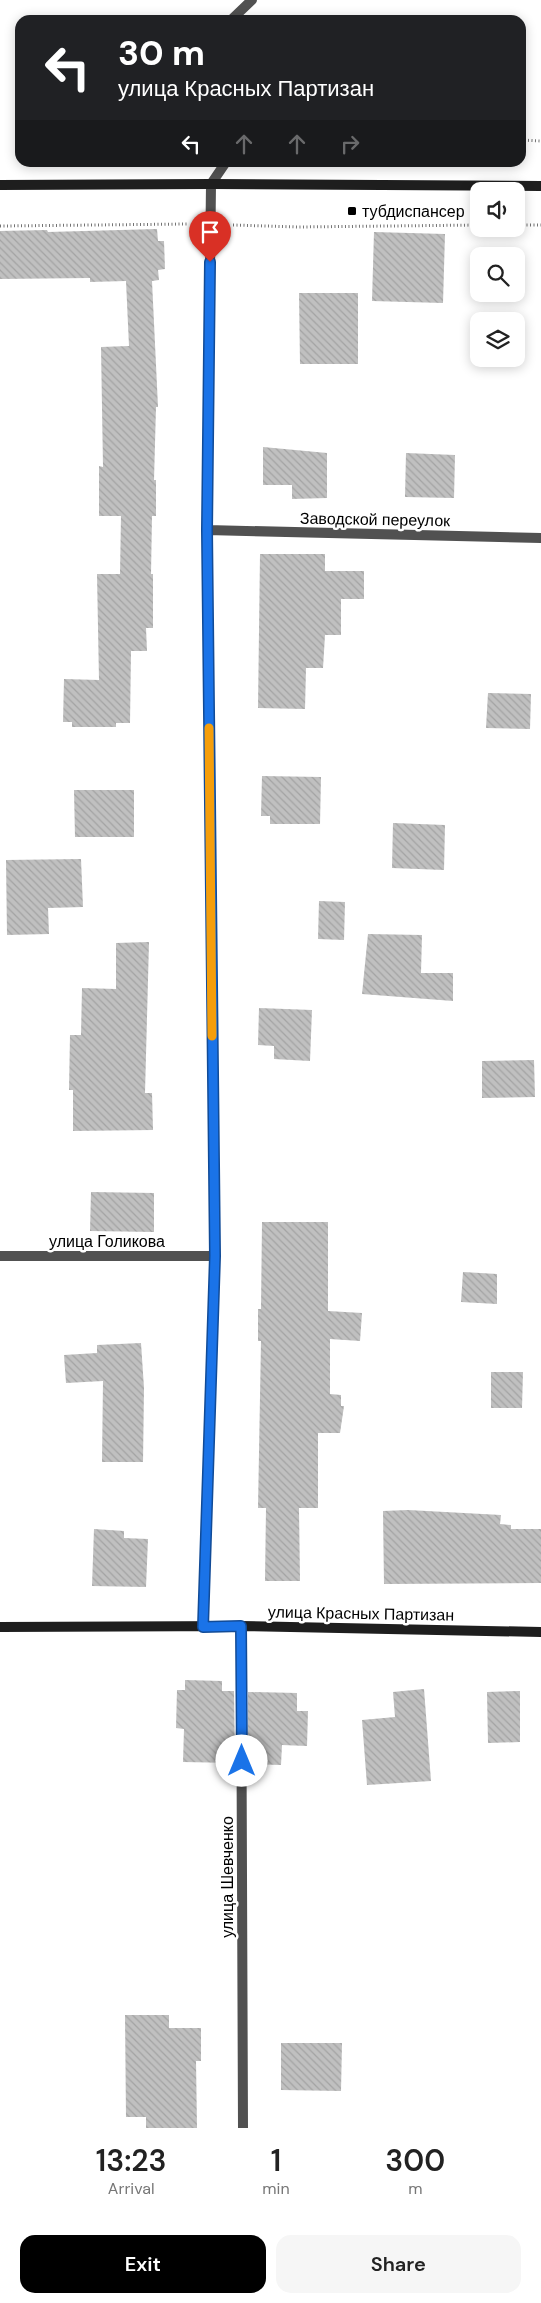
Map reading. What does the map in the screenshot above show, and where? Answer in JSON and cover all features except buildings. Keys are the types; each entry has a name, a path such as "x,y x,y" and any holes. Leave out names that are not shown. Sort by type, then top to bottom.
{"street":[{"path":"236,15 252,0"},
{"path":"203,1627 215,1256 207,530 210,224 211,184 223,167"},
{"path":"0,185 541,186"},
{"name":"Заводской переулок","path":"207,530 541,538"},
{"name":"улица Голикова","path":"0,1256 215,1256"},
{"name":"улица Красных Партизан","path":"0,1626 241,1626 541,1632"},
{"name":"улица Шевченко","path":"241,1626 243,2128"}],"path":[{"path":"526,140 541,141"},
{"path":"0,226 210,224 298,228 470,225"},
{"path":"525,225 541,225"}],"slow traffic":[{"path":"209,728 212,1036"}],"place":[{"name":"тубдиспансер","path":"352,211"}],"route":[{"path":"210,262 207,530 215,1256 203,1627 241,1626 242,1761"}]}
